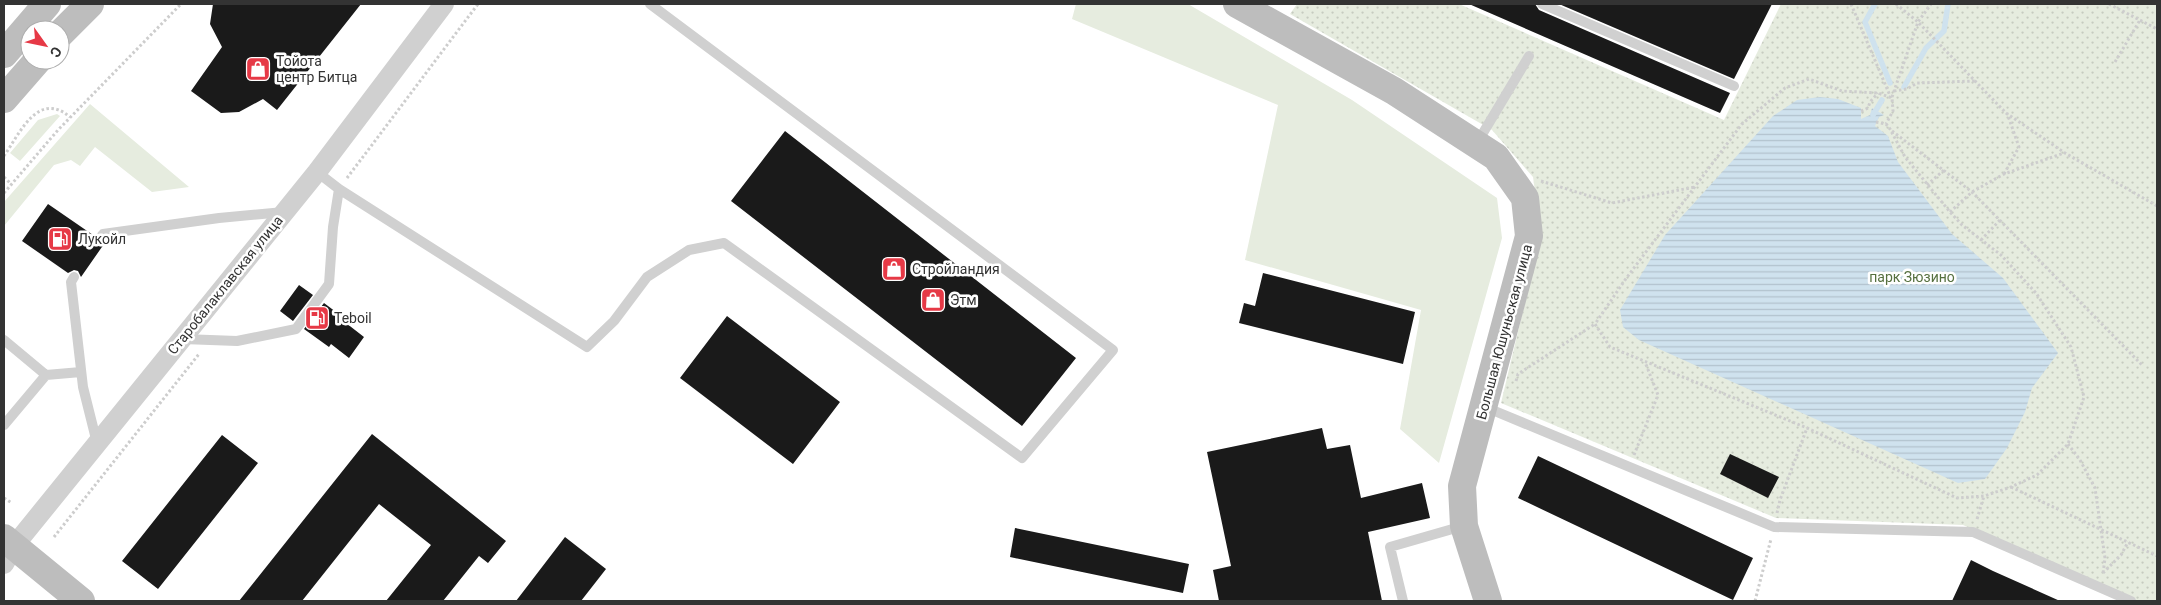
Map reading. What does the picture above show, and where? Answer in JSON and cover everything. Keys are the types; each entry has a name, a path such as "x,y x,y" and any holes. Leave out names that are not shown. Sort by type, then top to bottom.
{"street":[{"path":"70,24 90,4"},
{"name":"Старобалаклавская улица","path":"7,549 97,444 285,212 444,4"},
{"name":"Большая Юшуньская улица","path":"1237,4 1394,91 1496,156 1525,198 1529,236 1462,486 1464,526 1488,601"},
{"path":"4,54 40,14"},
{"path":"4,99 29,70"},
{"path":"7,549 81,601"}],"lane":[{"path":"317,172 339,189 588,347 614,321 648,277 689,250 724,243 1022,458 1113,350 650,4"},
{"path":"1542,4 1734,86"},
{"path":"1477,144 1529,56"},
{"path":"182,339 237,341 296,329 329,284 333,227 339,189"},
{"path":"99,239 103,234 219,218 285,212"},
{"path":"74,277 71,282 83,388 97,444"},
{"path":"4,340 46,375 81,372"},
{"path":"4,425 46,375"},
{"path":"1484,406 1774,527 1973,532 2131,601"},
{"path":"1403,601 1390,547 1464,526"}],"path":[{"path":"4,193 70,117 181,4"},
{"path":"339,189 478,4"},
{"path":"1850,4 1892,98 1893,111 1886,124"},
{"path":"1896,4 1918,22 2006,113 2065,153 2157,206"},
{"path":"1892,98 1918,22 1930,4"},
{"path":"2109,4 2157,29"},
{"path":"2115,62 2140,20"},
{"path":"1518,374 1596,324 1625,280 1742,124 1785,88 1809,79 1842,91 1878,93 1892,98"},
{"path":"1894,91 1907,89 1917,83 1976,81"},
{"path":"1861,111 1868,108 1870,102 1878,93"},
{"path":"4,156 36,112 48,108 61,109 70,117"},
{"path":"2004,174 2019,147 2006,113"},
{"path":"1596,324 1610,347 1807,428 1957,498 1984,496 2011,487 2037,475 2068,444 2084,398 2071,347 2036,293 2001,255 1950,212 1905,157 1886,124 1876,122"},
{"path":"1890,129 1972,192 2142,365"},
{"path":"1950,212 1972,192 2004,174 2065,153"},
{"path":"1927,185 1944,170"},
{"path":"4,178 11,184"},
{"path":"1538,180 1612,203 1696,186"},
{"path":"1981,240 2000,220"},
{"path":"54,537 211,340"},
{"path":"1629,467 1658,395 1644,361"},
{"path":"1516,382 1520,364"},
{"path":"2068,444 2080,460 2095,488 2105,558 2100,581"},
{"path":"2011,487 2157,556"},
{"path":"1973,532 1984,496"},
{"path":"4,498 12,503"},
{"path":"2103,574 2121,555 2128,542"}],"green space":[{"path":"1076,4 1188,4 1352,100 1497,198 1502,238 1439,463 1400,429 1421,310 1245,260 1278,105 1072,19"},
{"name":"парк Зюзино","path":"1297,4 1459,4 1724,120 1781,4 2157,4 2157,601 2132,601 1963,525 1776,518 1501,403 1541,235 1533,177 1492,130 1290,14"},
{"path":"90,104 189,187 152,192 95,147 80,166 71,160 54,165 4,226 4,202"},
{"path":"57,114 60,116 20,161 10,153 38,120"}],"water":[{"path":"1820,97 1838,99 1861,108 1861,119 1870,115 1872,108 1884,115 1879,117 1875,126 1888,136 1898,162 1952,234 2003,278 2058,353 2032,388 2025,412 2007,448 1985,479 1958,483 1639,340 1623,327 1620,310 1665,235 1773,116 1797,100"}],"building":[{"name":"Тойота центр Битца","path":"213,4 361,4 277,110 263,99 239,112 221,113 191,91 222,47 210,24"},
{"path":"1469,4 1535,4 1539,10 1730,93 1720,113"},
{"path":"1559,4 1772,4 1734,79"},
{"path":"785,131 1076,358 1022,426 731,201"},
{"path":"48,204 93,235 92,241 95,245 104,244 81,277 78,271 74,270 68,273 22,241"},
{"path":"1263,273 1415,312 1403,364 1239,323 1244,303 1255,306"},
{"path":"299,285 313,295 293,321 280,311"},
{"path":"324,303 348,321 346,323 364,337 349,358 331,344 329,347 304,329"},
{"path":"727,316 840,402 793,464 680,378"},
{"path":"1322,428 1327,449 1350,445 1361,498 1422,483 1430,518 1368,532 1382,601 1219,601 1213,570 1231,566 1207,452"},
{"path":"372,434 506,541 488,563 479,556 443,601 386,601 431,545 379,504 302,601 239,601"},
{"path":"222,435 258,463 158,589 122,561"},
{"path":"1730,454 1779,477 1768,498 1720,474"},
{"path":"1538,456 1753,558 1733,600 1518,498"},
{"path":"1015,528 1189,564 1183,593 1010,557"},
{"path":"565,537 606,569 581,601 516,601"},
{"path":"1971,560 1993,571 2060,601 1952,601"}],"waterway":[{"path":"1875,4 1865,22 1890,83"},
{"path":"1904,87 1926,48 1944,31 1948,4"},
{"path":"1873,115 1882,100"}],"place":[{"name":"Тойота центр Битца","path":"258,69"},
{"name":"Лукойл","path":"60,239"},
{"name":"Стройландия","path":"894,269"},
{"name":"Этм","path":"933,300"},
{"name":"Teboil","path":"317,318"}]}
